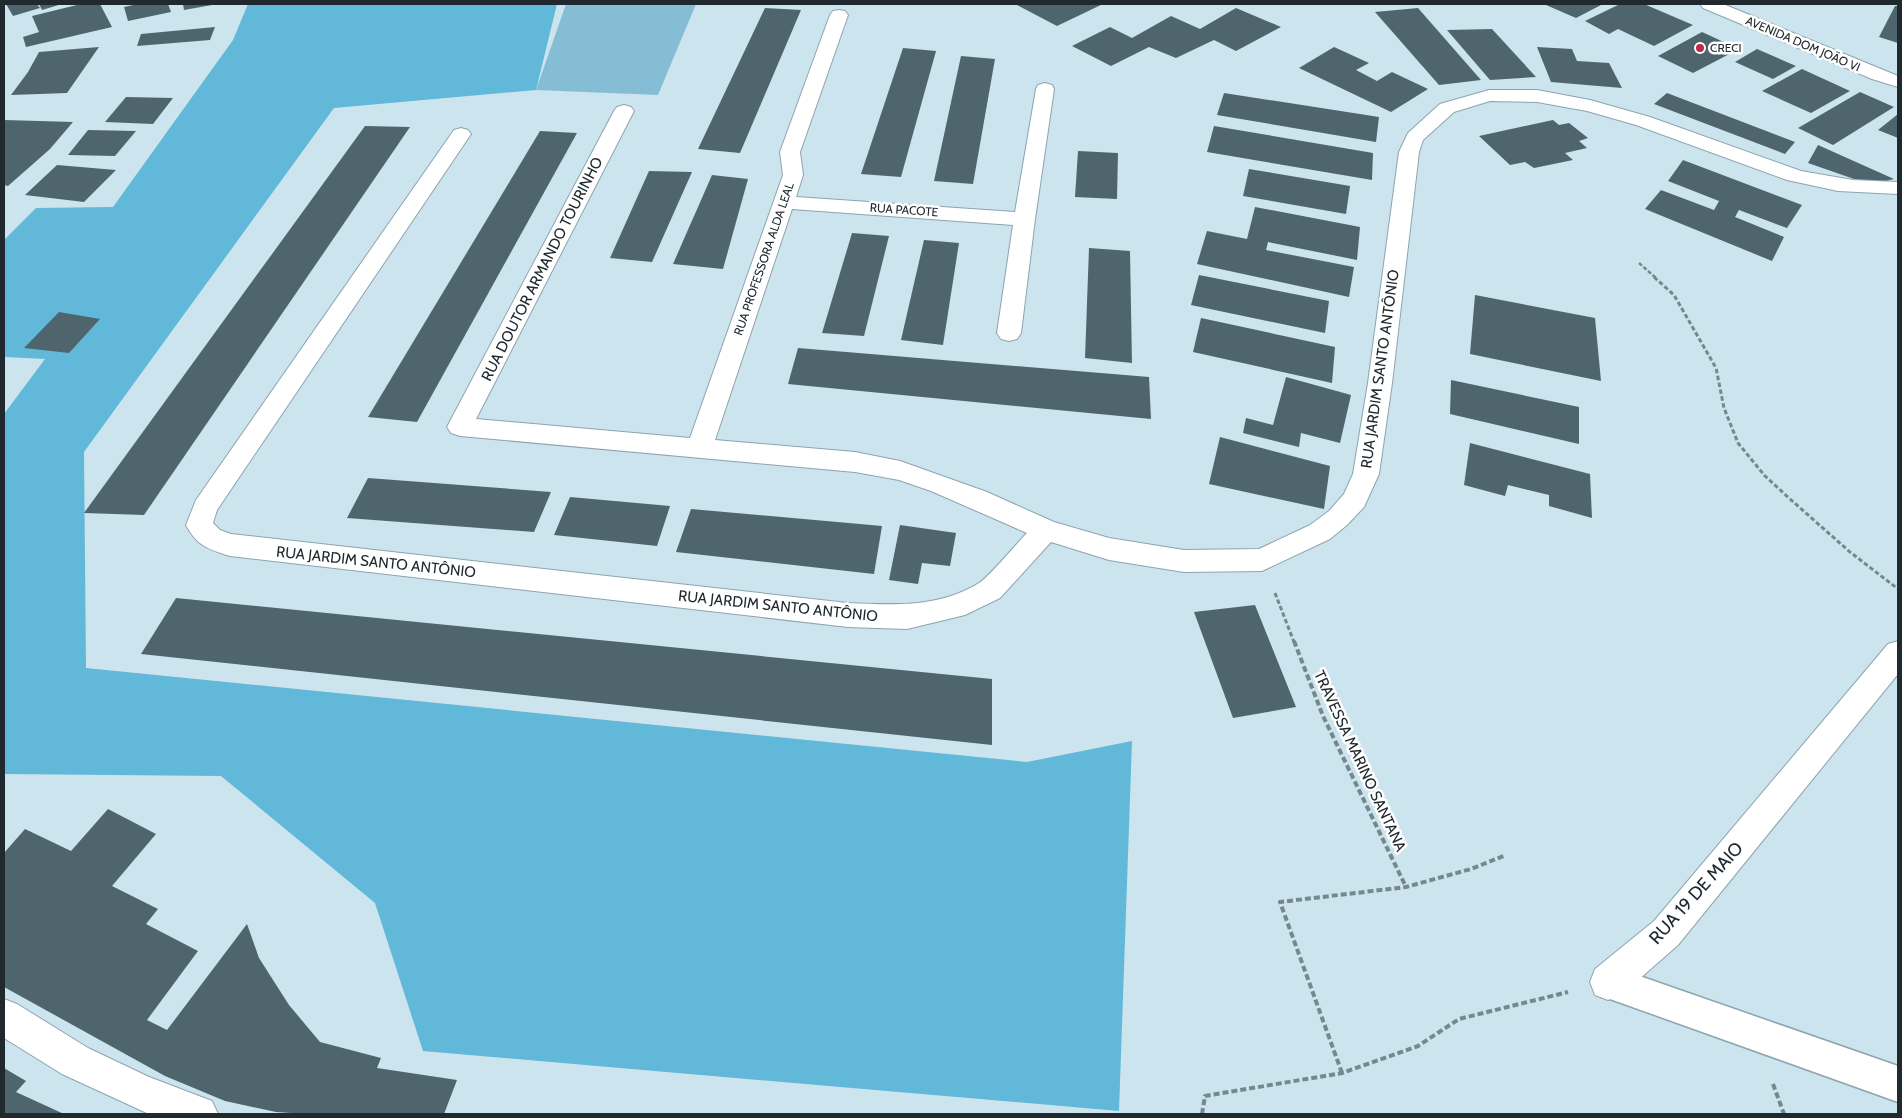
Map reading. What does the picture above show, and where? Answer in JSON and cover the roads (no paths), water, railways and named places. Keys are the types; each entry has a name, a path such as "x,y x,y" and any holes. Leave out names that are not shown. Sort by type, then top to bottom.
{"street":[{"name":"AVENIDA DOM JOÃO VI","path":"1709,4 1898,82"},
{"name":"RUA PROFESSORA ALDA LEAL","path":"700,447 793,175 790,152 839,15"},
{"path":"1009,333 1024,219 1045,89"},
{"name":"RUA JARDIM SANTO ANTÔNIO","path":"461,134 205,507 199,525 210,538 230,545 848,615 907,616 955,607 990,590 1046,530 1109,549 1184,561 1262,560 1320,532 1338,518 1355,500 1366,474 1380,383 1406,162 1414,139 1429,120 1446,108 1475,99 1507,94 1554,98 1589,105 1633,118 1778,171 1856,188 1898,188"},
{"name":"RUA DOUTOR ARMANDO TOURINHO","path":"624,111 460,427 700,447"},
{"name":"RUA PACOTE","path":"784,202 1024,219"},
{"path":"700,447 855,462 900,471 978,499 1046,530"},
{"name":"RUA 19 DE MAIO","path":"1608,982 1666,932 1898,653"},
{"path":"4,1017 75,1061 142,1093 198,1114"}],"lane":[{"path":"1608,982 1898,1084"}],"place":[{"name":"CRECI","path":"1700,48"}]}
